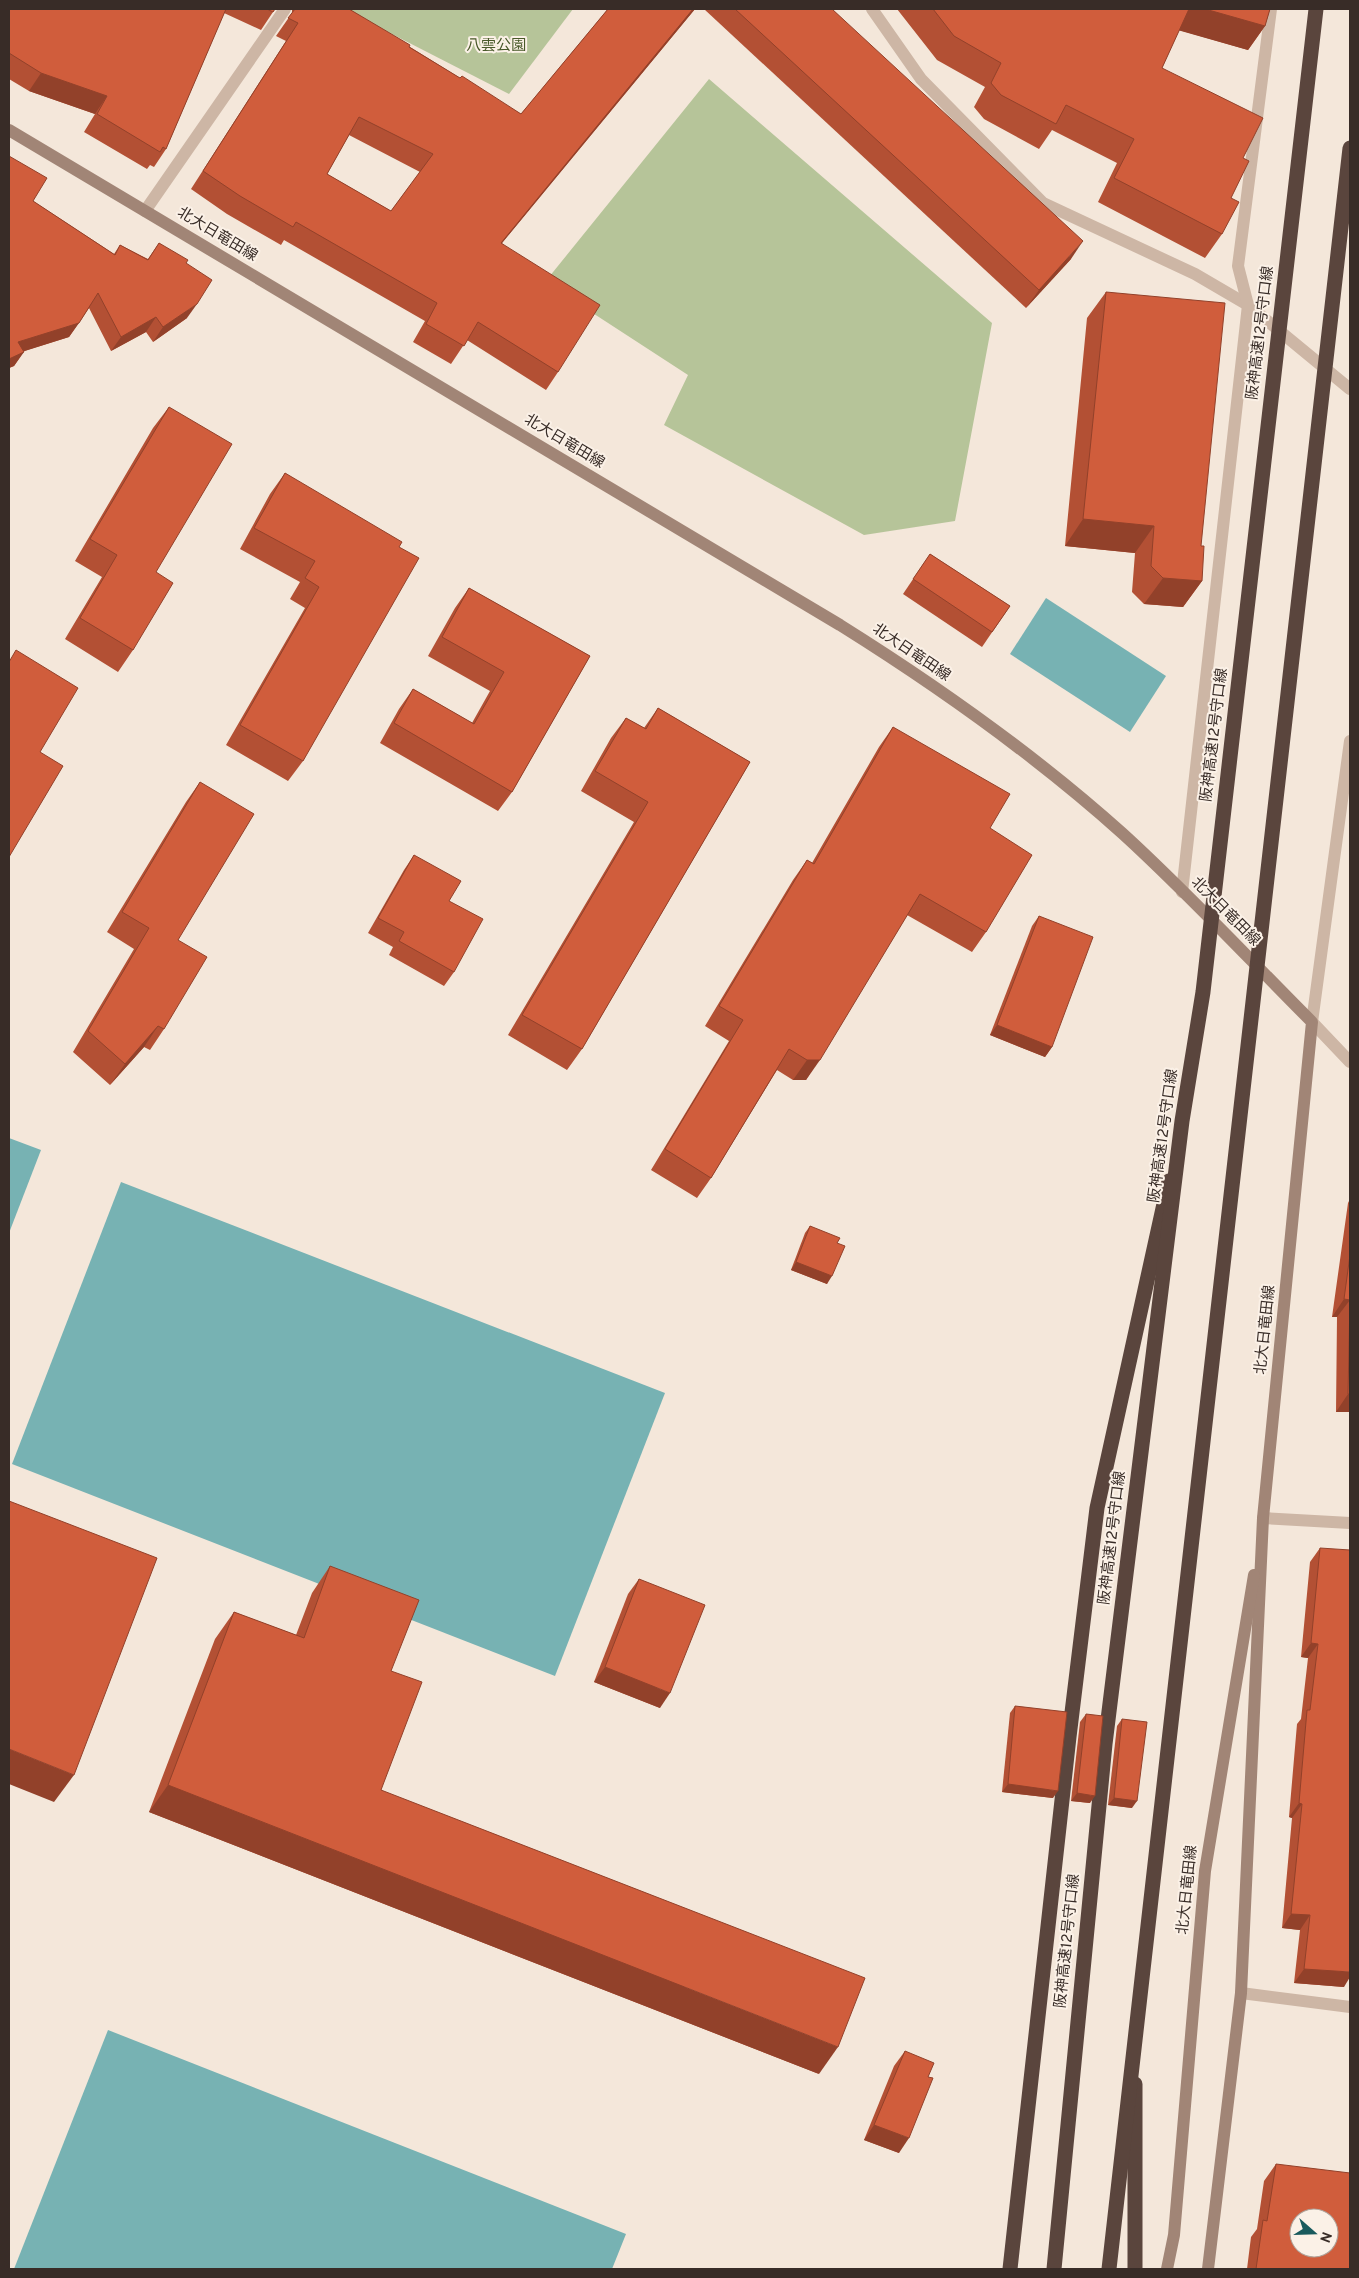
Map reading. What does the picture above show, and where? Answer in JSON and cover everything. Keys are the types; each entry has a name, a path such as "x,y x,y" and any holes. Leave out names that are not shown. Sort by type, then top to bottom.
{"highway":[{"name":"阪神高速12号守口線","path":"1054,2269 1105,1744 1182,1121 1203,992 1316,9"},
{"path":"1109,2269 1350,148"},
{"path":"1010,2269 1069,1737 1097,1508 1182,1121"},
{"path":"1135,2045 1135,2269"}],"main road":[{"name":"北大日竜田線","path":"9,130 890,657 1042,766 1122,834 1312,1022 1263,1518 1242,1993 1208,2269"},
{"name":"北大日竜田線","path":"1167,2269 1174,2235 1205,1871 1263,1518"}],"street":[{"path":"145,211 285,9"},
{"path":"872,9 921,79 1043,203 1195,274 1248,305 1350,389"},
{"path":"1182,892 1248,305 1238,266 1271,9"},
{"path":"1350,741 1312,1022 1350,1062"},
{"path":"1263,1518 1350,1523"},
{"path":"1242,1993 1350,2007"}],"green space":[{"name":"八雲公園","path":"343,9 573,9 509,94"},
{"path":"709,79 992,323 955,521 864,535 664,425 688,375 545,282"}],"water":[{"path":"1046,598 1166,676 1130,732 1010,654"},
{"path":"9,1138 41,1150 9,1233"},
{"path":"121,1182 665,1393 555,1676 12,1464"},
{"path":"108,2030 626,2234 612,2269 14,2269"}],"building":[{"path":"9,9 226,9 166,149 163,147 160,152 97,114 107,96 41,73 9,53"},
{"path":"295,9 349,9 410,45 409,47 460,78 462,76 521,114 608,9 693,9 501,243 600,305 558,372 478,322 464,346 426,324 437,303 296,222 293,227 240,196 203,171 298,23 288,18","holes":["359,117 433,154 391,211 327,174"]},
{"path":"735,9 832,9 1083,241 1039,290"},
{"path":"933,9 1189,9 1162,68 1263,118 1243,158 1249,161 1231,198 1239,202 1222,234 1114,178 1134,139 1066,105 1056,124 1001,95 991,83 1001,63 954,36"},
{"path":"1205,9 1270,9 1265,26"},
{"path":"9,156 47,178 33,201 115,255 120,245 148,260 159,243 188,260 186,263 212,280 197,304 163,327 156,317 121,337 98,293 79,323 18,342 24,352 9,359"},
{"path":"1106,292 1225,303 1201,546 1204,546 1202,581 1163,578 1151,566 1154,526 1083,519"},
{"path":"169,407 232,444 156,572 173,583 133,650 80,618 117,555 90,539"},
{"path":"285,473 402,542 399,547 419,558 303,761 240,725 319,587 305,578 315,561 254,528"},
{"path":"930,554 1010,606 992,632 913,579"},
{"path":"469,588 590,656 512,792 394,723 413,689 474,724 504,672 442,637"},
{"path":"16,650 78,688 40,752 63,766 9,857 9,662"},
{"path":"658,708 750,762 582,1049 522,1015 648,802 595,771 626,718 646,729"},
{"path":"893,727 1010,794 990,828 1032,855 986,932 920,894 820,1060 807,1060 789,1049 711,1178 665,1149 743,1020 719,1006 807,860 814,864"},
{"path":"200,782 254,814 178,940 207,957 164,1029 158,1026 125,1064 88,1031 149,928 122,912"},
{"path":"414,855 461,881 449,901 483,919 454,972 399,941 404,932 378,918"},
{"path":"1039,916 1093,937 1052,1047 997,1025"},
{"path":"810,1226 840,1238 837,1243 845,1246 832,1276 796,1262"},
{"path":"1350,1255 1350,1300 1344,1299"},
{"path":"1350,1300 1350,1394 1348,1394"},
{"path":"9,1501 157,1558 74,1775 9,1749"},
{"path":"1320,1548 1350,1550 1350,1972 1304,1969 1310,1915 1291,1914 1302,1804 1299,1803 1307,1710 1310,1710 1318,1644 1311,1643"},
{"path":"330,1566 419,1600 391,1671 422,1682 381,1790 865,1978 838,2047 168,1785 234,1612 304,1638"},
{"path":"639,1579 705,1605 670,1693 605,1667"},
{"path":"1015,1706 1067,1712 1058,1791 1008,1784"},
{"path":"1086,1714 1103,1716 1095,1796 1077,1793"},
{"path":"1122,1719 1147,1722 1137,1801 1114,1798"},
{"path":"905,2051 934,2063 928,2077 933,2078 909,2138 874,2125"},
{"path":"1276,2164 1350,2173 1350,2269 1256,2269 1263,2220 1267,2221"}]}
